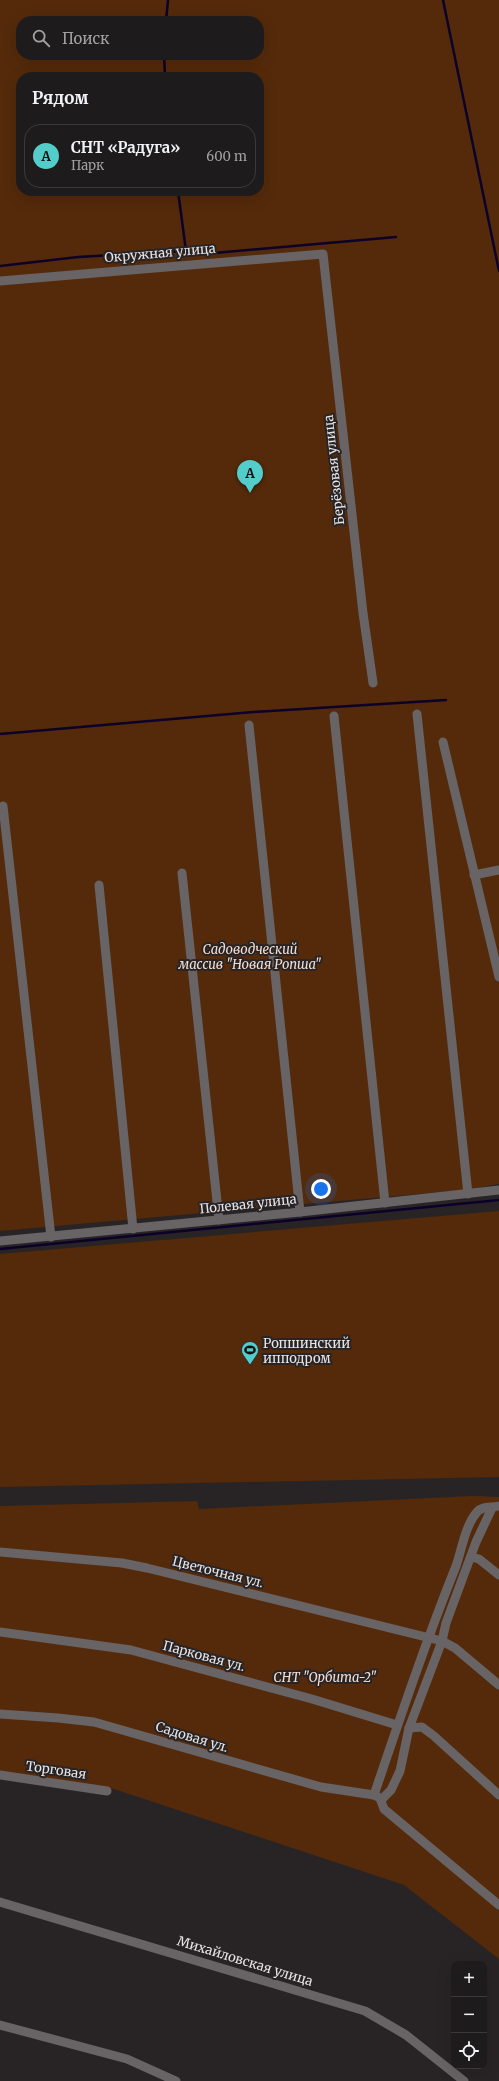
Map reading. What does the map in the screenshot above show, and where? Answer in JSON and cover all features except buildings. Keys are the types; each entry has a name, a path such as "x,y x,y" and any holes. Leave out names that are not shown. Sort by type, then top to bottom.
{"street":[{"name":"Окружная улица","path":"0,281 323,254"},
{"name":"Берёзовая улица","path":"323,254 363,613 373,683"},
{"path":"417,714 468,1194"},
{"path":"334,716 385,1203"},
{"path":"249,725 300,1212"},
{"path":"443,742 499,977"},
{"path":"4,806 51,1237"},
{"path":"474,875 499,870"},
{"path":"182,873 219,1220"},
{"path":"99,885 134,1229"},
{"name":"Полевая улица","path":"0,1241 134,1229 499,1190"},
{"path":"377,1797 391,1790 400,1771 410,1728 442,1641 446,1623 471,1557 495,1507 483,1507 477,1511 471,1521 456,1565 427,1637 397,1725 377,1797 384,1809 499,1905"},
{"name":"Цветочная ул.","path":"0,1552 122,1563 427,1637 442,1641 455,1648 499,1685"},
{"path":"471,1557 478,1559 499,1575"},
{"name":"Парковая ул.","path":"0,1632 131,1650 312,1699 397,1725"},
{"name":"Садовая ул.","path":"0,1714 94,1722 321,1787 377,1797"},
{"path":"410,1728 422,1728 434,1736 499,1795"},
{"name":"Торговая","path":"0,1775 107,1791"},
{"name":"Михайловская улица","path":"0,1902 365,2011 406,2035 464,2081"},
{"path":"0,2025 127,2059 176,2081"}],"green space":[{"name":"Садоводческий массив \"Новая Ропша\"","path":"0,0 499,0 499,1184 463,1190 0,1231"},
{"name":"Ропшинский ипподром","path":"499,1211 499,1477 0,1487 0,1254"},
{"name":"СНТ \"Орбита-2\"","path":"472,1496 499,1497 499,1959 404,1885 114,1789 0,1773 0,1506 197,1501 199,1509"}],"waterway":[{"path":"166,16 168,0"},
{"path":"443,0 499,271"},
{"path":"164,60 165,72"},
{"path":"0,266 78,257 186,251 179,196"},
{"path":"192,255 396,237"},
{"path":"0,734 253,712 446,700"},
{"path":"0,1249 499,1200"}],"place":[{"name":"СНТ «Радуга»","path":"250,493"},
{"name":"Ропшинский ипподром","path":"250,1365"}]}
